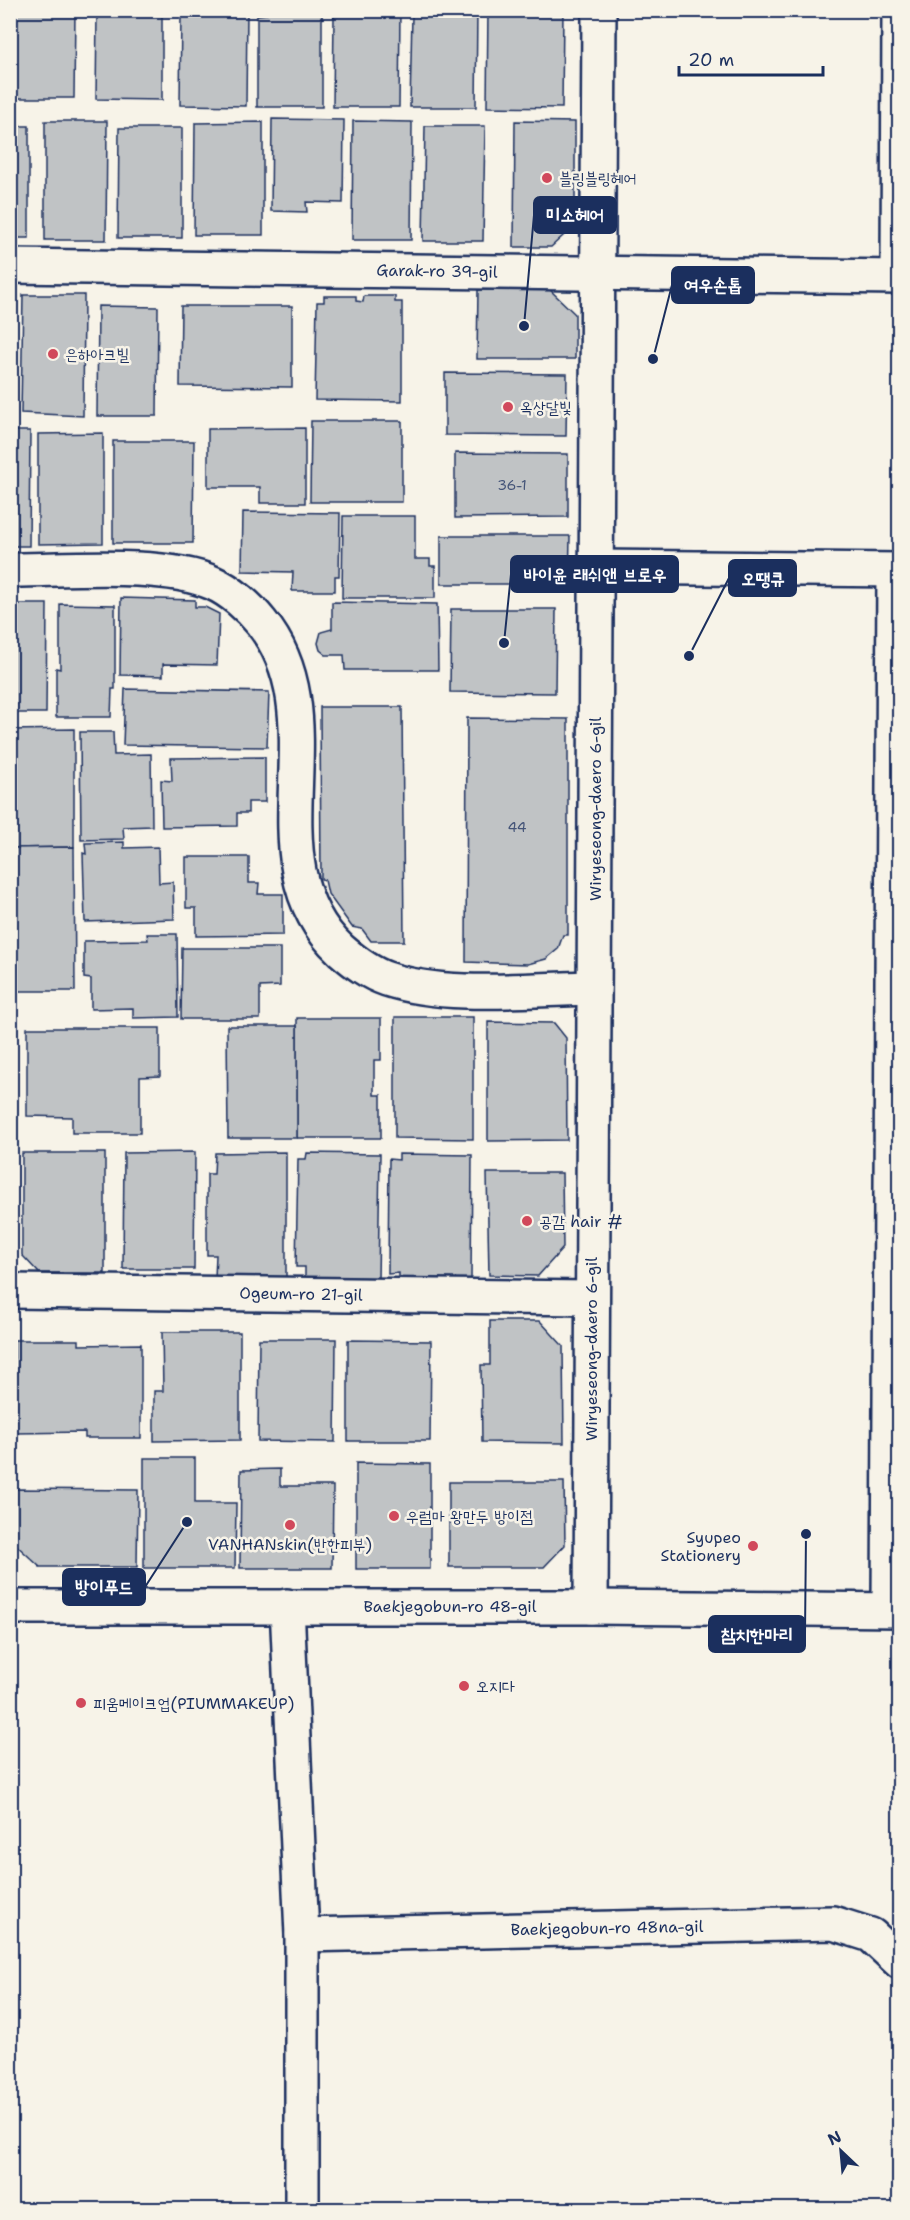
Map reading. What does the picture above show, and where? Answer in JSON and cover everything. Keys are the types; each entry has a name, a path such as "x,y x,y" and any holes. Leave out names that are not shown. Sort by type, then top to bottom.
{"street":[{"name":"Wiryeseong-daero 6-gil","path":"591,1607 599,10"},
{"path":"899,10 899,277"},
{"name":"Garak-ro 39-gil","path":"10,267 899,277"},
{"path":"597,567 897,570"},
{"path":"10,570 152,570 182,573 213,583 235,596 254,613 281,652 293,686 296,714 295,833 298,871 308,903 332,941 356,964 384,978 440,990 594,988"},
{"name":"Baekjegobun-ro 48-gil","path":"10,1607 591,1607 894,1610 897,570"},
{"name":"Ogeum-ro 21-gil","path":"10,1291 591,1298"},
{"path":"287,1606 302,1935 302,2210"},
{"name":"Baekjegobun-ro 48na-gil","path":"302,1935 833,1923 871,1935 900,1962"}],"building":[{"path":"13,10 75,10 74,98 10,98 10,13"},
{"path":"100,10 162,10 162,100 96,99 97,13"},
{"path":"190,10 247,10 246,106 180,105 181,14 190,14"},
{"path":"267,10 322,10 322,107 257,107 257,15 267,14"},
{"path":"344,10 400,10 399,107 333,107 334,16 344,15"},
{"path":"422,10 477,10 476,107 410,107 412,15 422,15"},
{"path":"488,10 563,10 562,108 487,107"},
{"path":"272,119 344,120 343,203 306,202 307,212 271,211"},
{"path":"45,121 107,121 106,240 45,240"},
{"path":"353,121 412,122 411,240 352,240"},
{"path":"515,121 575,122 575,225 551,247 514,247"},
{"path":"263,122 263,235 194,235 195,123"},
{"path":"10,126 29,126 29,238 10,238"},
{"path":"425,126 485,126 483,241 423,241"},
{"path":"119,128 182,128 182,238 118,238"},
{"path":"478,290 550,290 575,314 575,359 477,359"},
{"name":"은하아크빌","path":"23,295 84,295 83,416 21,413"},
{"path":"324,296 356,296 356,301 363,302 364,296 395,296 395,302 402,302 402,401 315,400 317,302 324,302"},
{"path":"98,306 158,307 157,416 97,416"},
{"path":"181,306 292,306 292,387 180,386"},
{"path":"445,373 567,374 566,436 445,435"},
{"path":"311,421 402,421 402,502 310,502"},
{"path":"305,428 305,503 260,503 260,487 208,487 208,429"},
{"path":"10,431 30,431 29,546 10,546"},
{"path":"103,433 103,543 38,544 38,434"},
{"path":"113,441 194,441 193,543 113,543"},
{"path":"455,453 568,454 568,517 455,518"},
{"path":"243,512 340,513 339,576 335,576 335,591 292,591 293,572 242,571"},
{"path":"343,516 415,516 415,559 430,559 430,566 435,566 435,598 342,598"},
{"path":"441,536 570,536 569,584 441,584"},
{"path":"121,598 195,600 195,607 205,607 219,614 217,665 163,664 163,676 120,675"},
{"path":"332,602 437,604 438,670 345,670 344,655 326,655 320,650 318,643 321,632 332,629"},
{"path":"10,604 47,604 46,713 10,713"},
{"path":"60,604 115,605 115,689 112,689 111,717 56,717 56,668 60,669"},
{"path":"451,609 556,609 555,693 450,692"},
{"path":"125,689 269,692 267,747 123,745"},
{"path":"320,707 402,707 404,941 371,941 362,929 352,927 328,894 325,880 321,879"},
{"path":"467,718 568,719 568,935 563,935 558,949 546,959 528,964 466,962"},
{"path":"74,729 74,847 10,848 10,730"},
{"path":"80,732 113,732 114,755 151,754 152,826 123,827 124,839 81,840"},
{"path":"265,757 265,802 248,802 248,813 237,813 237,826 162,827 161,780 172,781 171,758"},
{"path":"124,842 124,848 158,847 159,883 173,882 174,919 85,922 83,853 86,854 85,843"},
{"path":"74,847 75,991 16,991 16,909 10,909 10,848"},
{"path":"186,857 249,857 249,883 259,883 258,894 283,894 283,935 196,936 196,908 186,908"},
{"path":"147,934 177,934 178,1017 133,1018 133,1008 91,1009 91,979 84,978 84,941 148,940"},
{"path":"182,948 280,948 280,986 260,987 260,1019 181,1019"},
{"path":"395,1017 473,1017 473,1139 395,1138"},
{"path":"297,1018 381,1018 381,1060 374,1060 374,1095 381,1095 381,1138 297,1138"},
{"path":"488,1022 554,1023 566,1038 567,1140 488,1141"},
{"path":"227,1026 297,1026 297,1138 228,1138"},
{"path":"27,1028 160,1028 160,1076 140,1077 140,1133 72,1133 72,1117 27,1116"},
{"path":"195,1152 194,1269 123,1269 124,1153"},
{"path":"286,1152 286,1277 215,1278 216,1255 207,1255 207,1174 214,1174 215,1153"},
{"path":"22,1153 105,1153 105,1273 39,1273 22,1255"},
{"path":"307,1153 380,1154 378,1279 305,1278 305,1267 296,1267 298,1159 306,1159"},
{"path":"399,1154 472,1155 471,1279 399,1278 399,1273 388,1274 389,1159 399,1160"},
{"path":"487,1173 562,1173 563,1248 538,1276 489,1275"},
{"path":"490,1321 540,1321 563,1346 564,1443 482,1442 481,1365 490,1365"},
{"path":"162,1332 240,1332 240,1440 154,1441 154,1391 163,1391"},
{"path":"259,1339 336,1339 335,1442 258,1441"},
{"path":"14,1340 79,1340 79,1345 141,1344 141,1438 85,1438 85,1432 15,1433"},
{"path":"348,1340 431,1341 430,1441 348,1441"},
{"path":"144,1458 195,1458 195,1503 236,1503 235,1568 144,1568"},
{"path":"356,1463 430,1464 430,1569 356,1569"},
{"path":"280,1469 280,1486 333,1486 332,1568 240,1568 241,1470"},
{"path":"449,1482 564,1482 565,1545 544,1567 449,1567"},
{"path":"14,1489 138,1490 137,1567 40,1567 13,1542"}],"place":[{"name":"블링블링헤어","path":"547,178"},
{"name":"미소헤어","path":"524,326"},
{"name":"은하아크빌","path":"53,354"},
{"name":"여우손톱","path":"653,359"},
{"name":"옥상달빛","path":"508,407"},
{"name":"바이윤 래쉬앤 브로우","path":"504,643"},
{"name":"오땡큐","path":"689,656"},
{"name":"공감 hair #","path":"527,1221"},
{"name":"우럼마 왕만두 방이점","path":"394,1516"},
{"name":"방이푸드","path":"187,1522"},
{"name":"VANHANskin(반한피부)","path":"290,1525"},
{"name":"참치한마리","path":"806,1534"},
{"name":"Syupeo Stationery","path":"753,1546"},
{"name":"오지다","path":"464,1686"},
{"name":"피움메이크업(PIUMMAKEUP)","path":"81,1703"}]}
